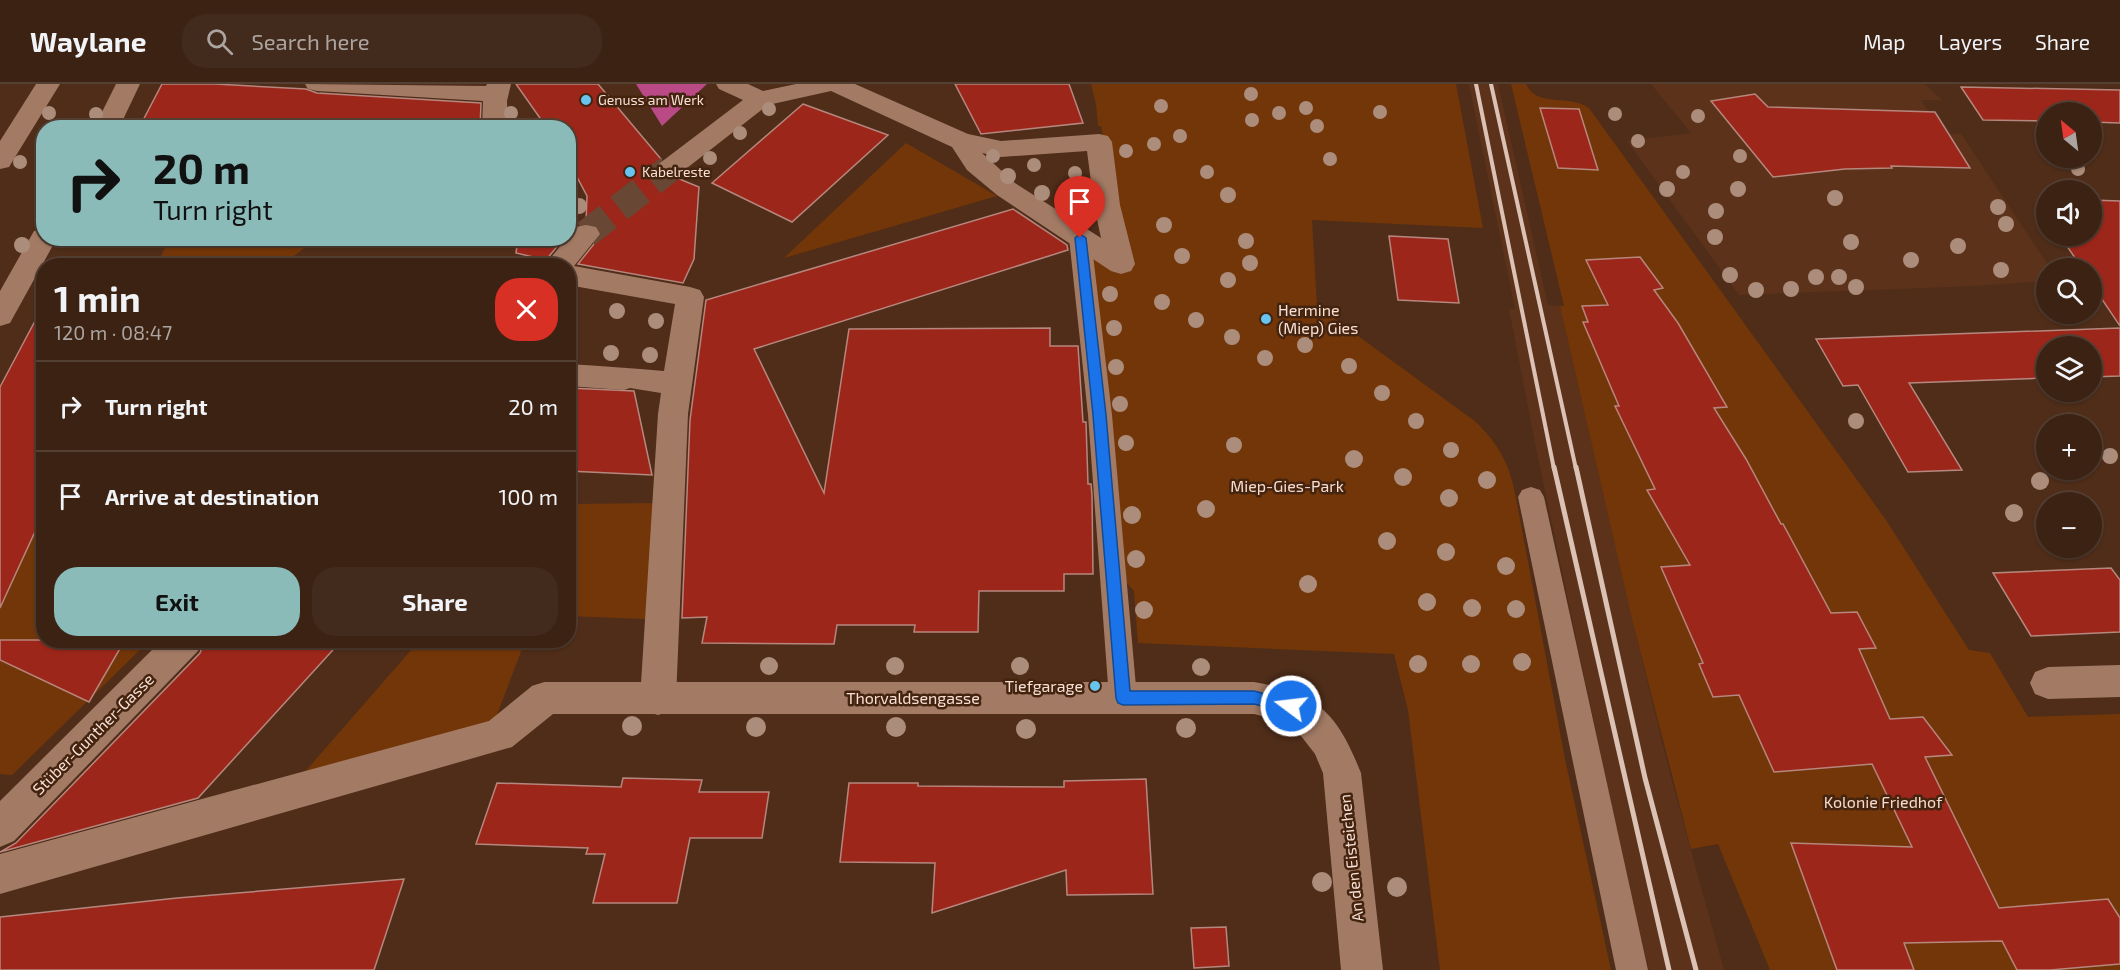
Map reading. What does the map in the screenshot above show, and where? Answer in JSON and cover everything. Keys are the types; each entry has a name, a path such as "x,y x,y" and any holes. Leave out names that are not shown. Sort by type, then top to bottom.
{"street":[{"path":"0,161 48,84"},
{"path":"110,120 128,84"},
{"path":"317,84 494,91 495,120"},
{"path":"728,84 760,99"},
{"path":"669,170 760,99 833,84 962,141 1001,149 1098,142 1107,205 1122,264 1006,189 976,164 962,141"},
{"path":"0,316 39,246"},
{"path":"576,276 690,297 673,414 658,699"},
{"path":"576,376 678,383"},
{"name":"Stüber-Gunther-Gasse","path":"0,828 178,648"},
{"path":"2048,683 2120,681"},
{"name":"Thorvaldsengasse","path":"0,874 499,735 545,698 1254,698 1273,700 1291,706 1309,717 1321,729 1334,748"},
{"name":"An den Eisteichen","path":"1334,748 1342,773 1346,799 1362,970"}],"lane":[{"path":"1080,238 1100,415 1123,698"},
{"path":"1531,497 1632,970"}],"shaded area":[{"path":"636,84 707,84 662,126"},
{"path":"1469,84 1498,84 1548,305 1560,306 1670,774 1724,970 1649,970 1632,902 1536,448 1509,309 1515,309"},
{"path":"1651,84 1925,84 1942,100 1921,100 1944,134 1961,134 2043,258 2036,258 2036,282 1739,295 1627,141 1691,133"}],"green space":[{"name":"Miep-Gies-Park","path":"1091,84 1456,84 1483,228 1312,220 1317,306 1476,422 1492,439 1507,466 1516,498 1565,759 1611,970 1440,970 1408,710 1394,654 1138,643 1134,591 1123,579 1092,273 1093,257 1126,247 1101,126 1098,126"},
{"name":"Kolonie Friedhof","path":"1511,84 1526,84 1538,96 1582,104 1589,108 1886,520 1969,650 1990,653 2028,717 2120,714 2120,970 1770,970 1718,844 1691,849 1632,619 1560,306 1564,306"},
{"path":"906,143 997,196 784,258"},
{"path":"165,246 306,246 292,258 160,258"},
{"path":"36,449 36,648 142,648 12,775 0,774 0,533"},
{"path":"660,503 645,619 576,616 576,504"},
{"path":"413,648 522,648 495,720 303,774"}],"building":[{"path":"162,84 215,84 306,89 317,93 481,103 480,120 143,120"},
{"path":"516,84 598,84 661,159 654,168 658,176 669,179 677,178 699,187 694,259 683,283 578,264 602,234 596,225 586,223 587,196 576,175 576,120 541,120"},
{"path":"955,84 1069,84 1083,123 981,134"},
{"path":"1961,87 2120,90 2120,123 2102,122 2102,102 2036,102 2036,121 1983,120"},
{"path":"1755,94 1768,107 1935,112 1970,168 1891,166 1892,168 1845,169 1773,177 1711,101"},
{"path":"803,104 888,135 792,222 712,183"},
{"path":"1540,108 1579,109 1598,170 1558,168"},
{"path":"2102,200 2120,201 2120,326 2102,299 2102,258 2075,258 2067,246 2102,246"},
{"path":"1013,209 1067,245 1068,250 754,349 824,493 849,329 1050,328 1050,346 1078,346 1083,422 1086,422 1088,484 1091,484 1092,495 1093,574 1064,574 1064,591 979,591 978,632 914,632 915,625 837,625 834,644 702,643 707,617 682,618 690,420 706,300"},
{"path":"1389,236 1448,239 1459,303 1398,300"},
{"path":"517,246 557,246 548,258 516,253"},
{"path":"1640,257 1663,288 1654,290 1678,323 1727,407 1714,408 1746,459 1831,613 1857,612 1876,648 1859,649 1890,719 1923,717 1952,755 1925,757 1999,908 2108,899 2120,918 2120,964 2050,970 2017,970 2002,941 1904,943 1914,970 1837,970 1791,843 1912,847 1872,764 1774,772 1739,695 1713,697 1699,664 1703,663 1661,567 1690,565 1647,490 1655,489 1615,406 1619,406 1583,322 1588,322 1582,306 1608,305 1586,260"},
{"path":"36,319 36,529 0,608 0,387"},
{"path":"2120,328 2120,376 2102,377 2102,336 2036,336 2036,378 1909,383 1962,470 1908,472 1858,385 1843,386 1816,339"},
{"path":"576,388 634,391 652,475 576,471"},
{"path":"2111,568 2120,580 2120,632 2031,636 1993,573"},
{"path":"0,640 36,640 36,648 120,648 89,702 0,660"},
{"path":"202,648 335,648 198,798 0,852 16,843 200,653"},
{"path":"623,778 702,780 699,792 769,792 762,838 690,838 677,903 593,903 605,854 586,854 588,848 476,844 497,783 621,787"},
{"path":"1146,779 1153,894 1067,895 1066,870 932,913 935,863 840,862 849,783 1064,787 1064,781"},
{"path":"404,879 374,970 0,970 0,917 177,898"},
{"path":"1226,927 1229,966 1194,968 1191,928"}],"tunnel":[{"path":"586,234 669,169"}],"railway":[{"path":"1476,84 1554,469"},
{"path":"1491,84 1576,469"},
{"path":"1554,467 1669,970"},
{"path":"1576,467 1645,778 1696,970"}],"place":[{"name":"Genuss am Werk","path":"586,100"},
{"name":"Kabelreste","path":"630,172"},
{"name":"Hermine (Miep) Gies","path":"1266,319"},
{"name":"Tiefgarage","path":"1095,686"}],"route":[{"path":"1080,238 1100,415 1123,698 1254,698 1273,700 1291,706"}]}
